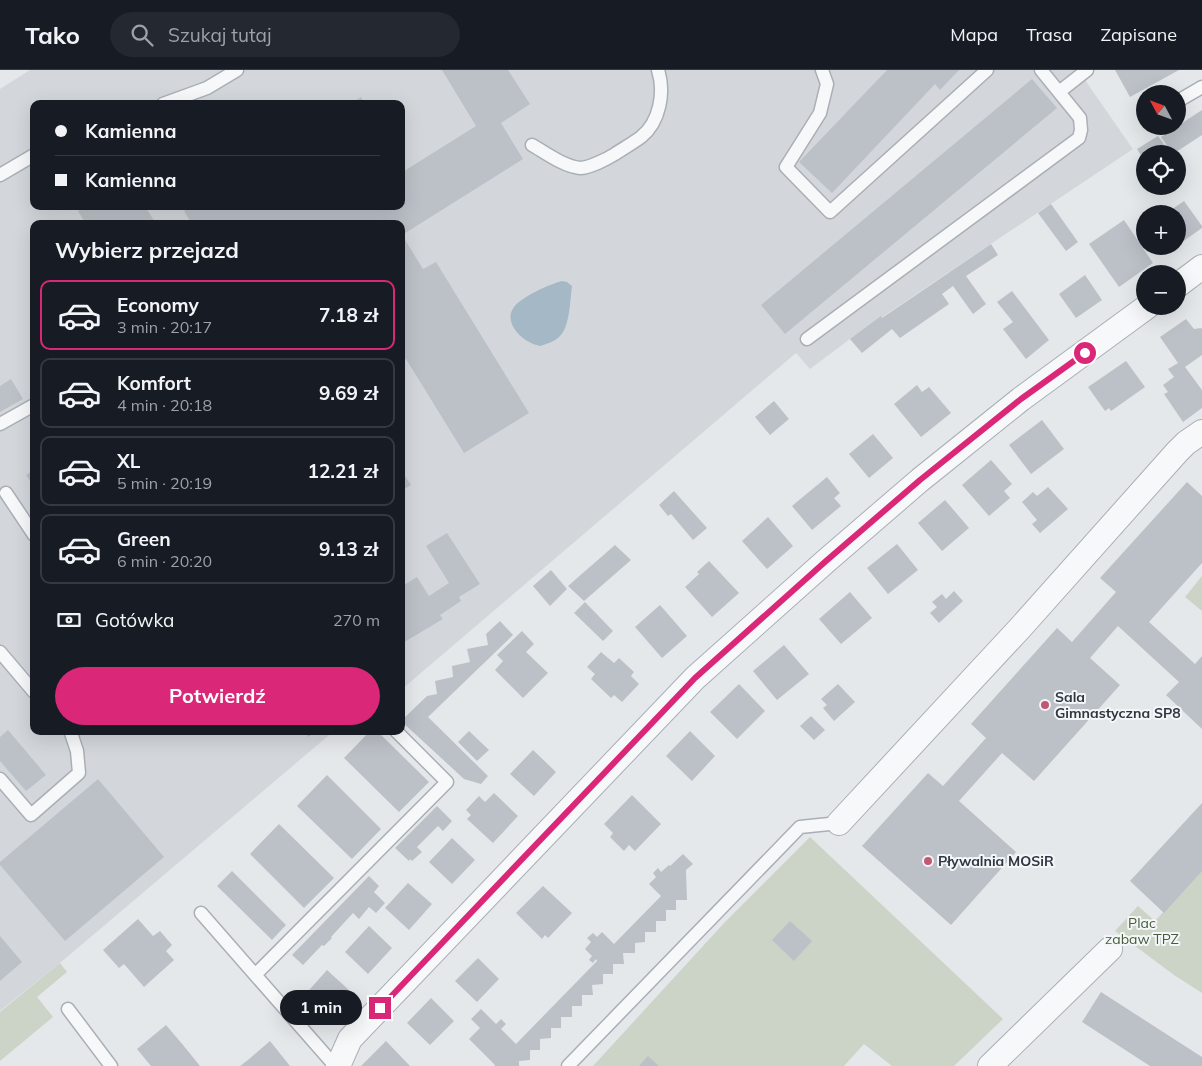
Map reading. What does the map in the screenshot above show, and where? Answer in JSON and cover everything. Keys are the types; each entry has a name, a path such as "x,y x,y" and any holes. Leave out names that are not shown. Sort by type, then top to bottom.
{"street":[{"path":"1186,279 1202,267"},
{"path":"337,1066 350,1039 695,678 920,480 1021,399 1136,315"},
{"path":"839,823 1021,627 1177,452 1202,432"},
{"path":"990,1066 1110,949"}],"lane":[{"path":"174,100 207,88 237,70"},
{"path":"532,145 567,165 582,168 609,158 641,138 657,117 661,99 658,70"},
{"path":"822,70 827,84 820,113 786,167 830,212 987,70"},
{"path":"807,339 1079,138 1081,130 1080,118 1041,70"},
{"path":"1059,92 1087,70"},
{"path":"1186,96 1202,87"},
{"path":"0,175 30,157"},
{"path":"0,424 30,407"},
{"path":"6,493 30,529"},
{"path":"0,652 30,687"},
{"path":"0,779 31,815 79,773 77,751 72,735"},
{"path":"255,975 447,782 400,735"},
{"path":"568,1066 800,827 839,823"},
{"path":"201,913 337,1066"},
{"path":"68,1009 111,1066"}],"shaded area":[{"path":"30,70 1081,70 1087,83 1133,149 850,339 810,369 796,353 405,687 405,220 30,220 30,735 329,735 60,963 0,1011 0,89"}],"green space":[{"path":"1202,576 1202,611 1185,597"},
{"path":"810,837 1003,1019 954,1066 892,1066 864,1044 844,1066 593,1066 725,922"},
{"name":"Plac zabaw TPZ","path":"1202,870 1202,993 1174,975 1115,931 1138,906 1155,921"},
{"path":"60,963 67,972 37,997 53,1017 0,1061 0,1012"}],"water":[{"path":"562,281 572,286 569,313 563,333 550,343 540,346 530,343 516,332 511,322 511,312 518,303 529,295"}],"building":[{"path":"442,70 508,70 530,104 501,123 523,159 405,233 405,220 190,220 184,211 405,210 405,170 476,126"},
{"path":"887,70 959,70 940,90 935,84 832,193 799,162"},
{"path":"1115,70 1179,70 1152,85 1136,85 1136,94 1130,97"},
{"path":"1032,79 1057,108 785,334 761,305"},
{"path":"1202,110 1202,135 1186,145 1167,145 1161,137 1164,135 1186,135 1186,121"},
{"path":"1158,136 1164,145 1143,145"},
{"path":"1184,201 1202,226 1202,228 1186,239 1186,205 1178,205"},
{"path":"1051,204 1078,242 1066,251 1038,213"},
{"path":"147,210 154,220 84,220 78,211"},
{"path":"1124,220 1136,238 1136,255 1148,255 1153,263 1150,265 1136,265 1136,275 1119,287 1089,244"},
{"path":"405,240 423,269 436,262 529,413 464,453 406,359"},
{"path":"991,244 998,255 966,276 986,304 973,314 953,286 942,294 949,304 900,338 892,329 862,353 850,339 881,316 882,318"},
{"path":"1085,275 1102,300 1076,318 1059,294"},
{"path":"1012,291 1049,340 1026,359 1003,329 1013,322 997,302"},
{"path":"1186,319 1194,329 1202,329 1202,355 1185,367 1202,390 1202,408 1183,422 1164,394 1168,392 1163,385 1174,377 1168,369 1178,363 1160,337"},
{"path":"1126,361 1145,387 1111,411 1109,408 1105,411 1088,387"},
{"path":"11,379 23,399 0,412 0,386"},
{"path":"917,385 922,392 929,387 951,413 921,437 894,404"},
{"path":"774,401 789,419 770,435 755,417"},
{"path":"1042,420 1064,449 1031,474 1009,445"},
{"path":"873,434 893,458 869,478 849,454"},
{"path":"991,460 1012,484 1004,491 1010,498 989,516 962,485"},
{"path":"30,472 30,481 26,475"},
{"path":"405,476 411,485 405,489"},
{"path":"827,477 840,493 834,498 841,506 812,530 792,506"},
{"path":"1187,482 1202,496 1202,563 1149,622 1195,664 1202,656 1202,729 1166,695 1179,682 1118,626 1090,658 1120,685 1034,781 1002,753 959,801 1016,852 951,925 862,846 928,773 943,786 986,738 971,724 1057,628 1072,642 1116,592 1100,578"},
{"path":"1048,487 1068,509 1040,533 1032,524 1037,520 1022,502 1033,492 1037,496"},
{"path":"674,491 707,528 693,540 671,514 668,516 659,505"},
{"path":"945,500 969,528 942,551 918,523"},
{"path":"768,517 793,546 767,569 742,541"},
{"path":"447,533 480,584 459,597 461,601 440,615 443,619 405,642 405,584 417,577 429,596 449,583 426,546"},
{"path":"897,544 918,570 888,594 867,568"},
{"path":"615,545 631,560 584,601 568,586"},
{"path":"709,561 739,593 712,617 685,587"},
{"path":"551,570 567,589 550,606 533,586"},
{"path":"954,591 963,601 939,623 930,613 937,607 932,602 942,594 946,599"},
{"path":"850,592 872,618 841,644 819,619"},
{"path":"585,602 613,631 603,641 574,613"},
{"path":"660,605 687,636 662,658 635,627"},
{"path":"500,621 513,635 428,717 488,776 481,784 464,779 405,725 405,717 427,696 437,694 435,681 453,677 452,666 470,662 467,649 488,645 486,634"},
{"path":"522,631 534,644 526,652 548,673 523,698 495,670 503,661 497,655"},
{"path":"784,645 809,674 777,700 753,671"},
{"path":"601,652 614,663 619,658 634,672 631,676 639,684 622,702 614,695 611,698 591,679 595,674 587,667"},
{"path":"739,684 765,711 737,739 710,712"},
{"path":"838,684 855,702 834,721 823,708 827,705 821,699"},
{"path":"811,716 825,730 814,740 800,726"},
{"path":"8,730 46,775 26,791 0,761 0,737"},
{"path":"469,731 489,750 477,761 458,742"},
{"path":"690,731 715,756 692,781 666,756"},
{"path":"366,735 381,735 429,782 399,812 344,758"},
{"path":"533,750 556,772 534,796 510,774"},
{"path":"327,775 381,829 352,859 297,806"},
{"path":"98,779 164,857 65,941 0,865 0,862"},
{"path":"494,793 518,816 493,843 467,819 471,815 466,810 479,796 485,802"},
{"path":"632,795 661,824 635,851 629,845 624,851 610,837 613,833 604,824"},
{"path":"1202,803 1202,871 1164,913 1130,881"},
{"path":"437,806 452,821 443,831 438,826 417,847 422,852 412,861 410,859 409,861 395,848"},
{"path":"279,824 334,878 304,908 250,854"},
{"path":"452,838 475,860 452,884 429,862"},
{"path":"683,854 693,864 686,870 687,900 676,900 676,910 666,910 666,921 656,921 656,932 645,932 645,942 635,943 635,953 623,953 624,964 613,964 613,974 603,974 603,984 592,985 593,995 582,995 582,1006 572,1006 572,1017 561,1017 561,1028 551,1028 551,1038 540,1039 540,1050 530,1050 530,1060 519,1061 519,1066 494,1066 469,1039 480,1028 471,1019 481,1009 496,1024 501,1019 506,1024 501,1029 516,1044 597,961 596,959 593,963 589,960 592,956 585,949 591,942 587,938 593,933 597,937 602,932 614,944 661,896 649,884 656,877 653,873 658,868 661,872"},
{"path":"232,871 286,925 272,940 217,886"},
{"path":"369,876 379,886 374,892 385,903 376,913 369,907 359,919 353,913 332,938 324,946 322,945 303,965 292,955"},
{"path":"408,883 432,904 409,930 385,908"},
{"path":"543,886 572,913 548,938 545,935 542,939 516,913"},
{"path":"138,919 153,936 160,931 172,945 166,951 174,960 144,987 124,964 119,968 103,950"},
{"path":"790,921 812,941 794,961 772,940"},
{"path":"369,926 392,948 368,974 345,952"},
{"path":"0,936 22,962 0,981"},
{"path":"478,958 499,979 477,1002 455,981"},
{"path":"327,970 350,991 326,1018 303,997"},
{"path":"1101,992 1202,1057 1202,1066 1150,1066 1082,1022"},
{"path":"431,998 454,1021 430,1045 407,1023"},
{"path":"166,1025 200,1066 151,1066 137,1049"},
{"path":"270,1041 290,1066 240,1066 248,1060"},
{"path":"386,1041 410,1066 361,1066"},
{"path":"648,1056 659,1066 639,1066"}],"place":[{"name":"Sala Gimnastyczna SP8","path":"1045,705"},
{"name":"Pływalnia MOSiR","path":"928,861"}],"route":[{"path":"380,1008 695,678 920,480 1021,399 1085,353"}]}
